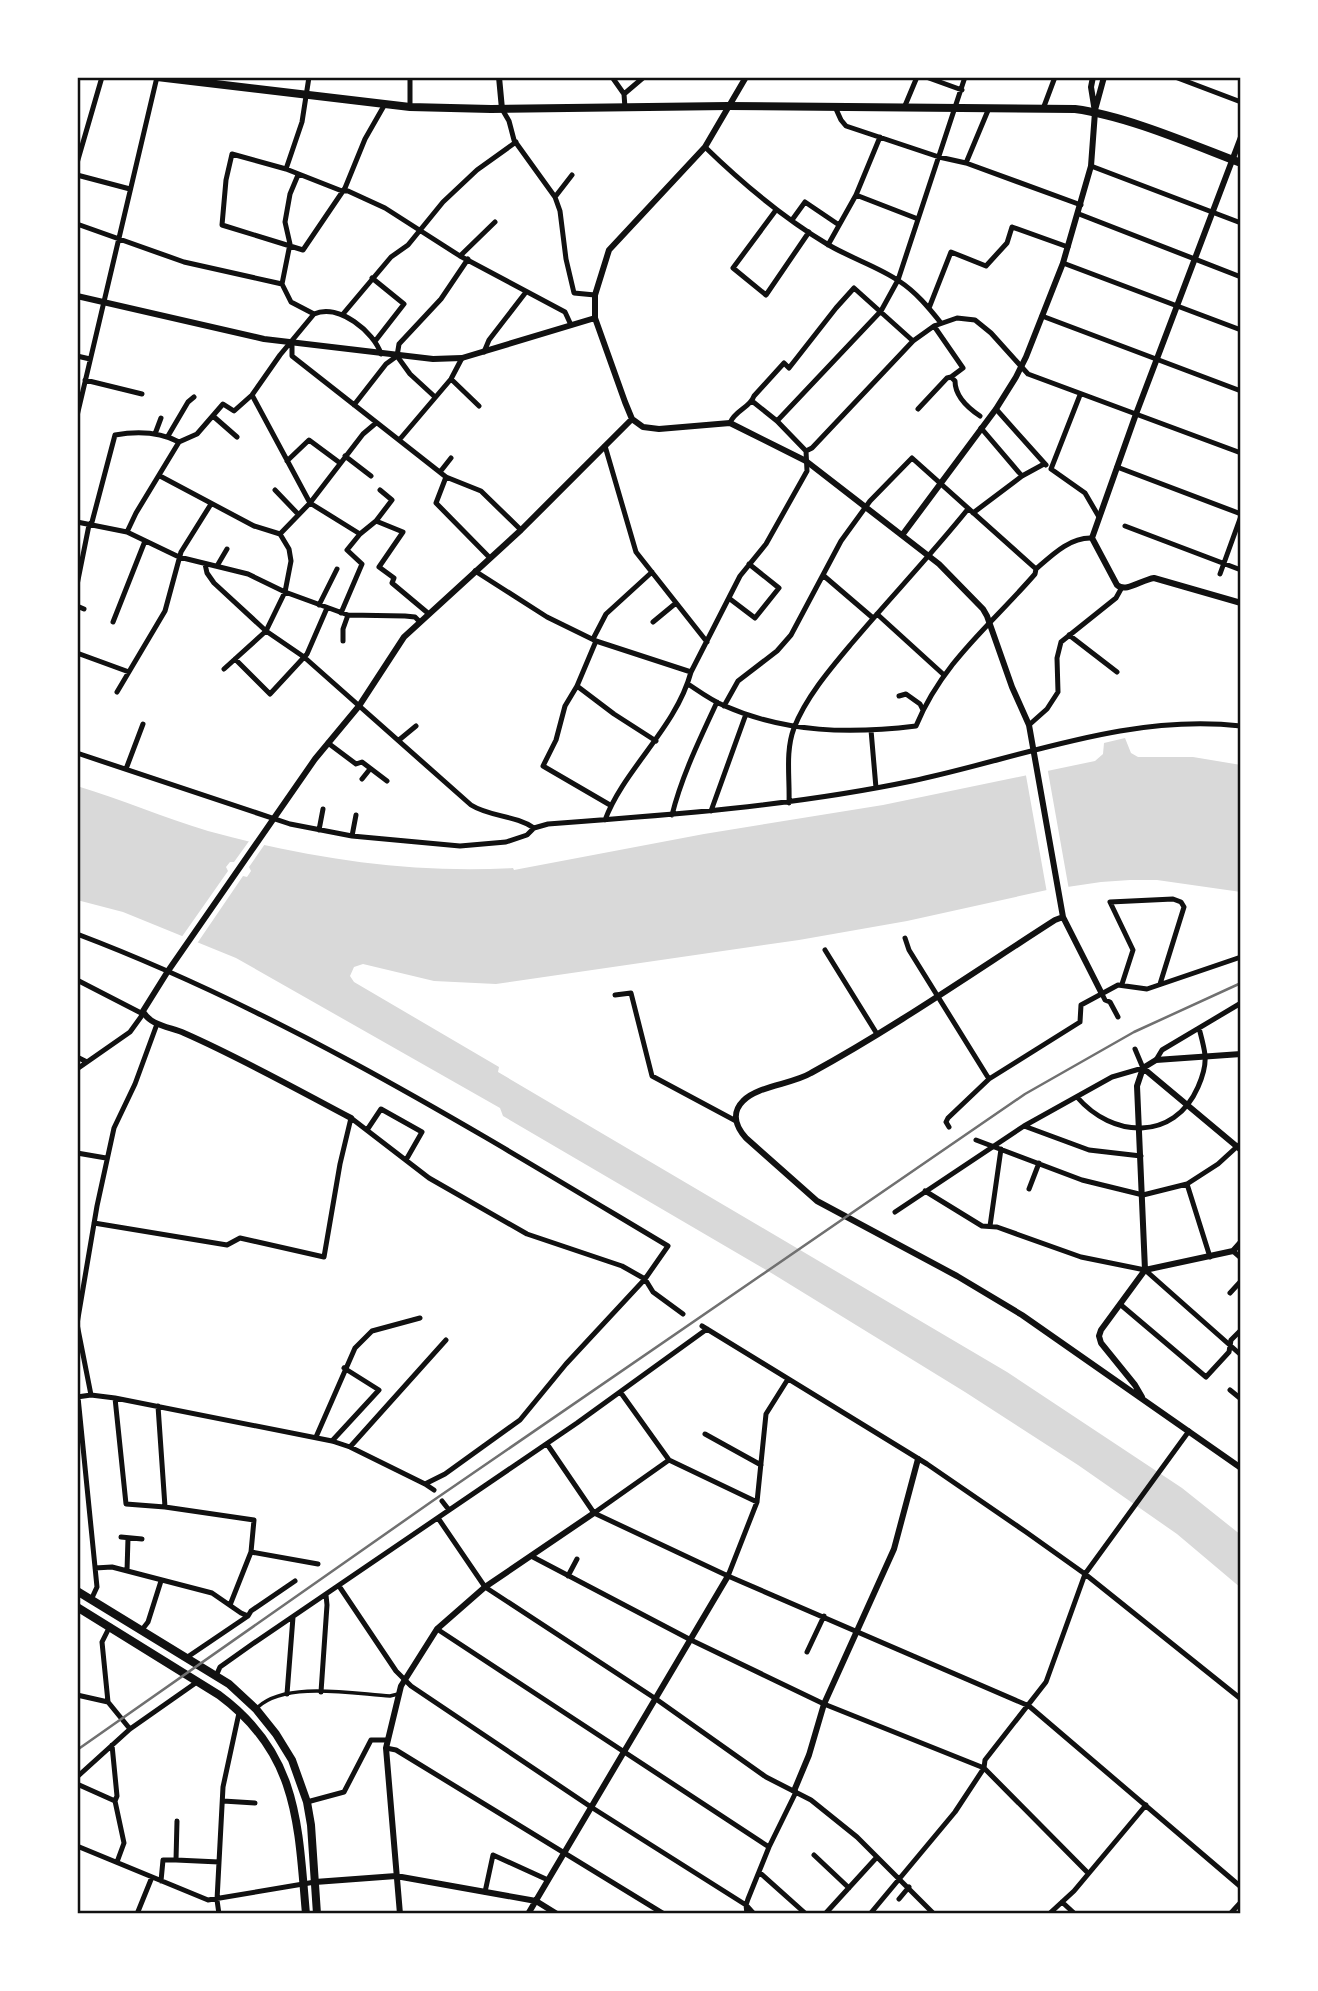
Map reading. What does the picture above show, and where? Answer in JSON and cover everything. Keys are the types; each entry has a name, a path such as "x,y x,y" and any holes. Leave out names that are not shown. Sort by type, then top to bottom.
{"main road":[{"path":"157,77 410,107 502,109 728,106 989,108 1095,112 1237,161"},
{"path":"77,1591 216,1676 242,1695 256,1709 288,1752 299,1775 307,1802 317,1914"},
{"path":"77,1607 240,1712 269,1749 289,1787 298,1822 306,1914"}],"street":[{"path":"77,163 102,77"},
{"path":"77,416 78,400 157,77"},
{"path":"286,169 302,122 309,77"},
{"path":"410,77 410,107"},
{"path":"499,77 502,109 516,142 555,197 560,211 566,259 574,293 595,295"},
{"path":"612,77 624,94 625,108"},
{"path":"624,94 644,77"},
{"path":"746,77 705,147 609,250 595,295 596,318 632,419 643,427 659,429 730,423 806,461 902,534 960,583 983,609 1029,725 1063,917 1105,1000 1110,1002 1118,1017"},
{"path":"904,108 917,77"},
{"path":"926,77 962,90"},
{"path":"777,421 881,311 898,280 965,77"},
{"path":"1043,109 1055,77"},
{"path":"1093,77 1091,87 1095,112"},
{"path":"902,534 996,409 1021,369 1063,263 1079,214 1091,166 1095,112 1104,77"},
{"path":"1175,77 1241,102"},
{"path":"386,104 365,139 345,188 342,191 303,250 222,225 226,180 232,153 286,169 342,191 348,191 385,208 460,256 565,312 571,325"},
{"path":"836,108 846,125 939,157 966,163 1081,205"},
{"path":"966,163 989,108"},
{"path":"828,245 856,195 880,137"},
{"path":"1241,138 1237,161 1213,212 1092,538 1116,585 1121,589 1154,578 1241,603"},
{"path":"343,314 391,257 408,245 443,202 477,170 516,142"},
{"path":"705,147 776,210 828,245 898,280 929,307 941,323"},
{"path":"1091,166 1241,223"},
{"path":"77,175 130,189"},
{"path":"298,175 289,194 285,222 290,244 282,284 291,302 314,314"},
{"path":"555,197 572,175"},
{"path":"856,195 918,219"},
{"path":"792,220 805,202 839,225"},
{"path":"776,210 733,268 766,295 809,232"},
{"path":"1079,214 1241,277"},
{"path":"460,256 495,222"},
{"path":"77,224 184,262 282,284"},
{"path":"929,307 951,252 986,266 1007,243 1012,227 1068,247"},
{"path":"354,405 386,364 397,356 400,344 440,299 468,259"},
{"path":"1063,263 1241,330"},
{"path":"372,278 404,304 376,340"},
{"path":"730,423 733,415 752,401 784,363 789,368 855,288 913,341"},
{"path":"484,352 489,340 526,292"},
{"path":"77,296 292,343 433,359 462,358 596,318"},
{"path":"127,532 179,442 197,434 223,404 234,411 252,394 314,314 321,311 343,314 376,340 381,354"},
{"path":"1042,316 1241,391"},
{"path":"806,452 913,341 934,326 957,318 975,320 1027,374 1241,453"},
{"path":"918,410 947,378 963,368 934,326"},
{"path":"292,343 292,356 443,475 481,491 521,530"},
{"path":"77,356 90,359"},
{"path":"397,356 411,374 436,397"},
{"path":"400,439 451,379 462,358"},
{"path":"951,377 962,400 970,410 980,416"},
{"path":"451,379 479,406"},
{"path":"85,380 142,394"},
{"path":"252,394 310,503 360,534"},
{"path":"1051,469 1080,395"},
{"path":"168,436 188,399"},
{"path":"605,820 610,805 656,741 688,684 691,672 740,576 766,544 807,471 806,452 777,421 752,401"},
{"path":"996,409 1044,464 1085,493 1099,517"},
{"path":"213,416 237,437"},
{"path":"155,434 161,418"},
{"path":"77,1069 130,1032 170,968 272,820 328,743 359,706 404,637 521,530 632,419"},
{"path":"280,534 310,503 363,434 376,423"},
{"path":"981,428 1022,476"},
{"path":"77,585 89,525 115,435 135,432 155,434 168,436 179,442"},
{"path":"287,461 309,440 340,463"},
{"path":"605,446 636,552 707,642"},
{"path":"345,456 371,476"},
{"path":"451,458 443,475 436,503 490,558"},
{"path":"724,706 738,681 777,651 792,635 841,541 866,506 912,458 1036,569"},
{"path":"789,803 788,759 794,728 834,664 971,511 1044,464"},
{"path":"1117,467 1241,515 1220,574"},
{"path":"160,475 254,527 280,534 289,549 291,561 285,592 266,631 224,669"},
{"path":"341,613 362,564 347,550 360,534 376,521 392,500 380,489"},
{"path":"275,490 298,514"},
{"path":"117,692 165,611 179,557 211,503"},
{"path":"376,521 403,532 379,567 394,578 392,583 429,614"},
{"path":"77,523 127,532 179,557 248,575 341,613 415,617 420,622"},
{"path":"1125,526 1241,570"},
{"path":"688,684 724,706 794,728 871,730 916,726 934,688 962,651 1035,574 1036,569 1080,538 1092,538"},
{"path":"113,622 145,541"},
{"path":"217,566 226,549"},
{"path":"205,564 214,583 266,631 304,657 471,805 479,810 525,822 534,828"},
{"path":"730,599 755,618 779,588 749,564"},
{"path":"319,606 337,569"},
{"path":"475,571 547,618 595,640 691,672"},
{"path":"610,805 543,766 556,740 565,706 577,686 606,614 652,572"},
{"path":"824,576 944,675"},
{"path":"1029,725 1047,709 1058,692 1058,649 1069,635 1116,598 1121,589"},
{"path":"653,622 676,603"},
{"path":"77,606 84,609"},
{"path":"235,659 270,694 304,657 327,608"},
{"path":"343,641 343,629 348,615"},
{"path":"1069,635 1117,672"},
{"path":"77,653 129,672"},
{"path":"577,686 656,741"},
{"path":"899,695 906,694 920,704 923,710"},
{"path":"672,815 677,793 693,752 717,702"},
{"path":"710,811 746,714"},
{"path":"77,753 272,820 352,836 460,846 506,842 548,824 789,803 876,788 1033,753 1129,728 1200,723 1241,726"},
{"path":"126,769 143,724"},
{"path":"399,740 416,726"},
{"path":"871,730 876,788"},
{"path":"328,743 356,764 362,762 387,782"},
{"path":"362,779 370,769"},
{"path":"319,830 323,809"},
{"path":"352,836 356,815"},
{"path":"1122,984 1133,950 1110,902 1173,900 1181,902 1184,907 1160,984"},
{"path":"736,1121 737,1108 747,1096 809,1075 1063,917"},
{"path":"77,934 170,968 380,1076 668,1246 645,1279 566,1364 520,1420 445,1474 425,1484"},
{"path":"905,938 909,950 937,997 989,1079"},
{"path":"825,950 877,1034"},
{"path":"949,1127 946,1122 948,1118 989,1079 1080,1022 1082,1005 1122,984 1147,989 1241,957"},
{"path":"77,980 157,1024 181,1032 245,1062 351,1118 429,1178 527,1234 622,1266 645,1279 653,1292 683,1314"},
{"path":"615,995 631,993 652,1076 736,1121 746,1138 817,1201 990,1295 1241,1468"},
{"path":"895,1212 1024,1126 1112,1077 1143,1068 1156,1060 1163,1049 1241,1003"},
{"path":"91,1395 77,1324 94,1223 114,1128 135,1084 157,1024"},
{"path":"1077,1097 1099,1118 1111,1124 1139,1128 1166,1122 1188,1105 1201,1081 1205,1056 1199,1028"},
{"path":"976,1140 1082,1180 1143,1195 1188,1184 1240,1147 1143,1068 1135,1049"},
{"path":"1156,1060 1241,1054"},
{"path":"77,1057 87,1062"},
{"path":"1143,1068 1137,1086 1145,1270 1101,1329 1100,1339 1143,1399"},
{"path":"367,1130 381,1108 422,1132 406,1160"},
{"path":"94,1223 227,1245 240,1238 324,1257 351,1118"},
{"path":"1024,1126 1089,1150 1141,1156"},
{"path":"990,1226 1001,1150"},
{"path":"77,1153 106,1158"},
{"path":"1028,1189 1039,1163"},
{"path":"1188,1184 1210,1256"},
{"path":"925,1191 982,1226 990,1226 1081,1257 1145,1270 1233,1251 1241,1242"},
{"path":"1233,1251 1241,1258"},
{"path":"1145,1270 1241,1355"},
{"path":"1230,1293 1241,1280"},
{"path":"1121,1305 1206,1377 1229,1352 1231,1340 1241,1329"},
{"path":"316,1437 355,1348 372,1331 420,1318"},
{"path":"216,1676 220,1667 621,1393 705,1327 918,1458 1085,1574 1241,1699"},
{"path":"350,1447 446,1340"},
{"path":"332,1441 379,1390 344,1368"},
{"path":"528,1914 728,1576 757,1502 766,1414 788,1379"},
{"path":"1230,1390 1238,1397 1241,1389"},
{"path":"621,1393 669,1460 757,1502"},
{"path":"91,1600 97,1587 78,1397 91,1395 115,1398 332,1441 350,1447 434,1490"},
{"path":"115,1398 125,1504 254,1520 251,1552 230,1605"},
{"path":"158,1406 165,1507"},
{"path":"870,1914 954,1812 984,1768 985,1760 1046,1682 1085,1574 1189,1431"},
{"path":"705,1434 761,1465"},
{"path":"547,1444 594,1513 728,1576 1029,1706 1241,1887"},
{"path":"747,1914 747,1905 759,1872 809,1755 824,1704 894,1549 918,1458"},
{"path":"400,1914 386,1744 398,1693 404,1680 437,1629 485,1587 669,1460"},
{"path":"442,1501 449,1510"},
{"path":"438,1518 485,1587 656,1699 766,1777 811,1800 829,1813 900,1878 934,1914"},
{"path":"127,1571 125,1537 142,1539"},
{"path":"251,1552 318,1564"},
{"path":"531,1556 691,1640 824,1704 984,1768 1087,1873"},
{"path":"568,1576 577,1559"},
{"path":"95,1568 112,1567 212,1593 248,1616"},
{"path":"141,1631 148,1622 161,1581"},
{"path":"186,1658 295,1581"},
{"path":"339,1586 404,1680 591,1807 747,1905 754,1914"},
{"path":"321,1692 326,1595"},
{"path":"807,1652 824,1616"},
{"path":"287,1694 293,1617"},
{"path":"110,1626 102,1642 108,1702 130,1729"},
{"path":"437,1629 769,1847"},
{"path":"77,1777 130,1729 197,1682"},
{"path":"256,1709 265,1701 287,1694 321,1692 390,1696 398,1693"},
{"path":"77,1695 108,1702"},
{"path":"219,1914 217,1900 223,1787 240,1712"},
{"path":"307,1802 344,1792 371,1740 386,1744 664,1914"},
{"path":"113,1745 117,1796 115,1801 124,1843 117,1862"},
{"path":"77,1784 115,1801"},
{"path":"223,1801 255,1802"},
{"path":"1049,1914 1146,1805"},
{"path":"176,1860 177,1821"},
{"path":"77,1846 208,1900 303,1883 396,1876 536,1901 557,1914"},
{"path":"485,1892 493,1855 548,1880"},
{"path":"814,1855 849,1888"},
{"path":"825,1914 877,1857"},
{"path":"161,1881 163,1860 219,1862"},
{"path":"759,1872 806,1914"},
{"path":"137,1914 152,1877"},
{"path":"899,1899 909,1888"},
{"path":"1062,1902 1075,1914"},
{"path":"1230,1914 1241,1902"},
{"path":"923,1914 929,1908"}],"shaded area":[{"path":"1125,738 1131,753 1138,757 1193,757 1241,765 1241,892 1157,880 1101,882 1047,890 907,921 799,940 496,984 434,981 363,964 354,967 350,976 354,982 499,1067 498,1072 1007,1372 1182,1488 1241,1535 1241,1588 1177,1534 1078,1465 773,1274 503,1116 500,1108 236,958 123,912 77,900 77,786 208,831 283,849 398,866 514,870 704,834 883,805 1095,761 1103,754 1104,743"}],"pier":[{"path":"1047,766 1069,890 1047,893 1025,770"},
{"path":"252,837 267,841 249,867 251,871 247,877 243,876 196,945 181,938 228,871 226,867 230,862 234,862"}],"railway":[{"path":"77,1750 431,1502 1025,1094 1134,1032 1241,983"}]}
